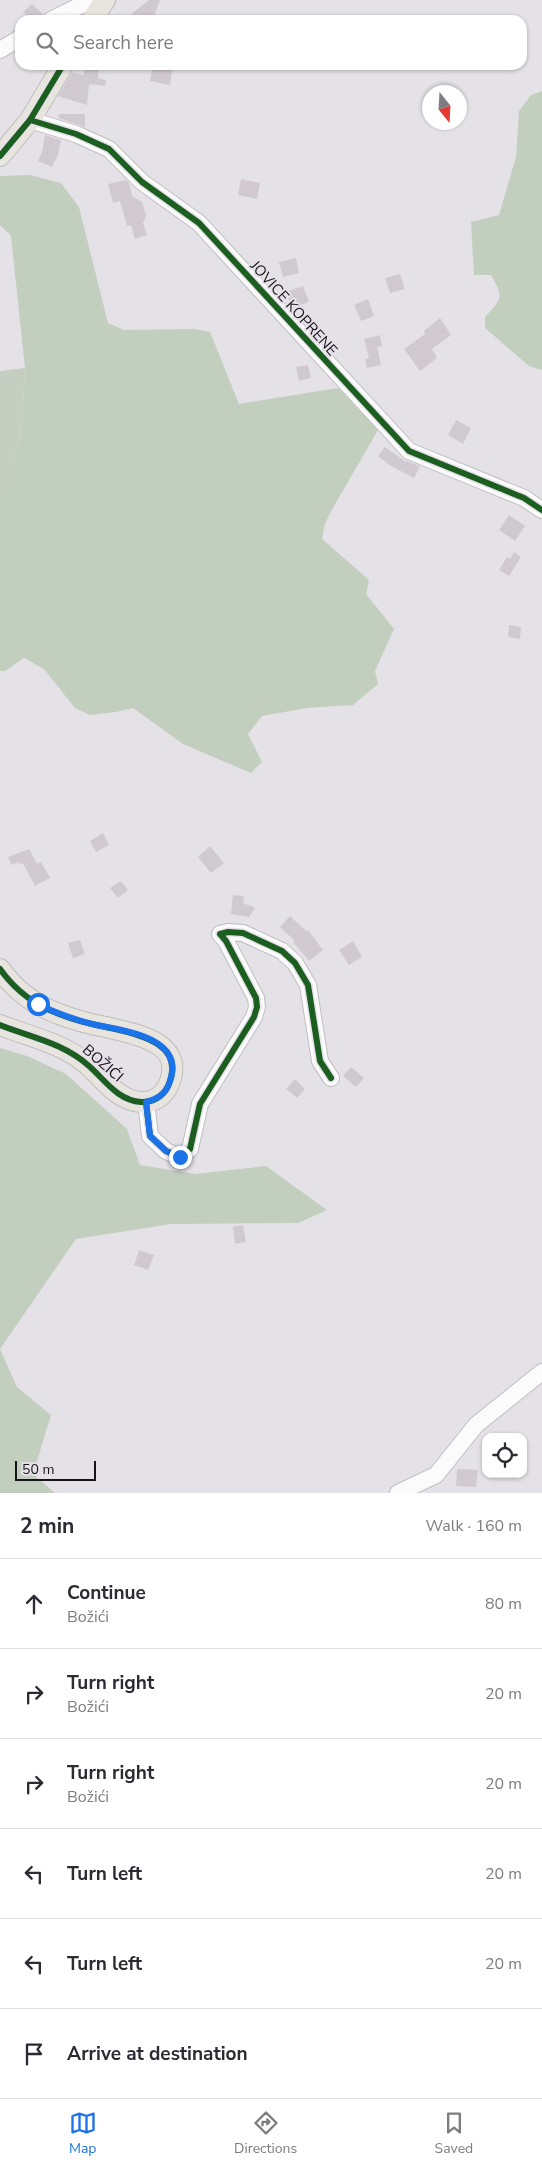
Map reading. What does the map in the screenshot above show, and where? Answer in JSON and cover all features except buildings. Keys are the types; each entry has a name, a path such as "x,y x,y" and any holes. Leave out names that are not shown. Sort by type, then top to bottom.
{"main road":[{"path":"0,156 30,120 60,70"},
{"name":"BOŽIĆI","path":"0,969 20,992 49,1010 80,1021 138,1034 161,1045 170,1060 169,1084 163,1094 146,1102 130,1100 117,1093 89,1065 72,1053 48,1042 0,1025"}],"street":[{"path":"61,15 83,4 99,9"},
{"path":"0,50 15,41"},
{"name":"JOVICE KOPRENE","path":"30,120 76,134 109,149 142,182 199,223 409,451 524,498 542,510"},
{"path":"146,1102 150,1136 171,1154 180,1157 186,1154 193,1141 194,1123 200,1104 254,1017 257,1007 256,998 226,941 220,934 228,932 243,932 282,952 303,974 312,997 320,1061 331,1078"},
{"path":"398,1493 436,1474 476,1425 542,1372"}],"green space":[{"path":"542,91 542,370 529,366 485,328 485,317 498,302 499,293 491,275 474,275 471,222 499,215 516,157 519,111 531,95"},
{"path":"30,175 61,183 79,207 108,323 124,330 195,329 210,332 239,404 338,388 378,430 330,513 325,524 322,539 369,580 366,594 394,629 375,671 378,684 353,705 307,708 262,716 248,734 262,762 251,773 183,744 133,708 90,715 75,708 44,669 24,658 5,671 0,671 0,489 10,480 22,425 25,368 11,236 0,225 0,176"},
{"path":"25,368 22,424 10,481 0,489 0,371"},
{"path":"0,1048 27,1056 66,1074 127,1129 140,1165 195,1174 266,1166 327,1210 298,1223 171,1224 76,1239 0,1349"},
{"path":"0,1349 17,1387 51,1415 33,1474 55,1493 0,1493"}],"cycle path":[{"path":"0,156 30,120 60,70"},
{"path":"30,120 76,134 109,149 142,182 199,223 409,451 524,498 542,510"},
{"path":"146,1102 150,1136 166,1151 180,1157 190,1149 200,1104 254,1017 257,1007 256,998 226,941 220,934 228,932 243,933 282,951 295,963 308,985 320,1061 331,1078"},
{"path":"0,969 12,984 41,1006 82,1022 131,1033 155,1043 165,1050 171,1059 172,1071 168,1086 160,1096 153,1100 141,1102 125,1098 89,1066 69,1052 46,1041 0,1025"}],"route":[{"path":"38,1004 70,1018 138,1034 161,1045 167,1052 170,1060 171,1078 163,1094 152,1101 146,1102 150,1136 166,1151 180,1157"}]}
